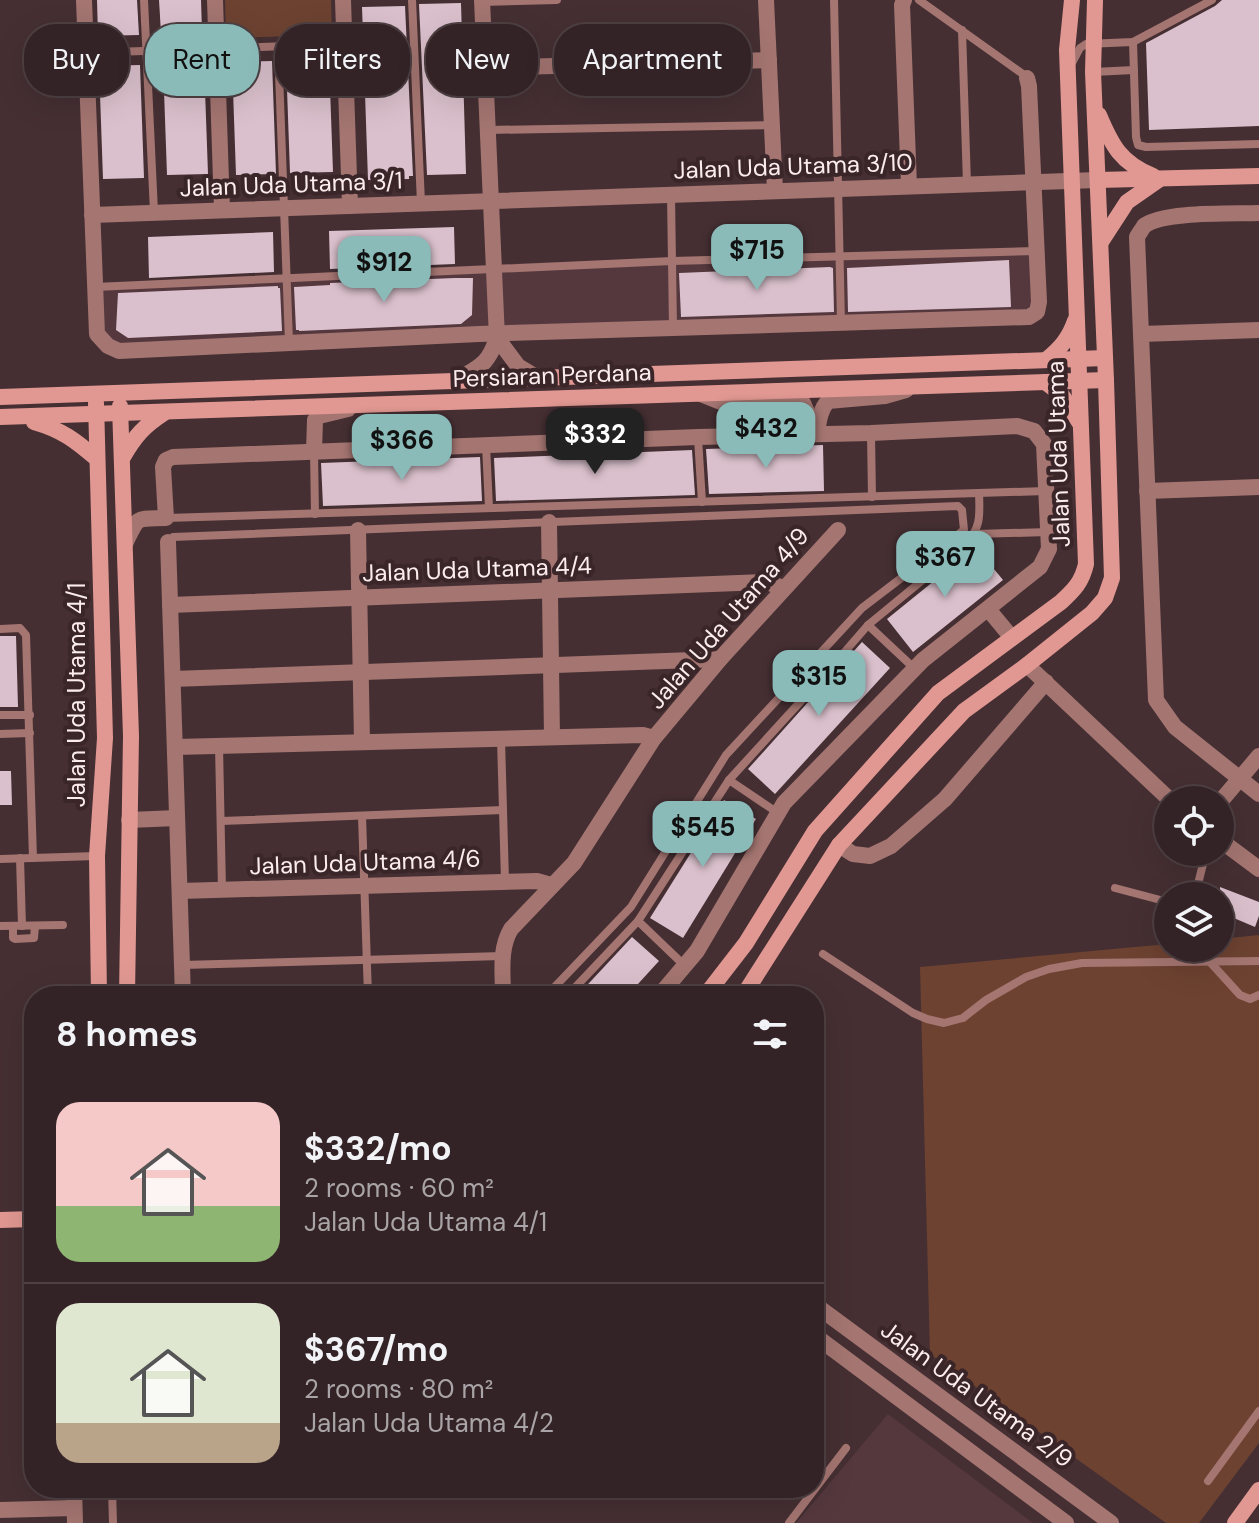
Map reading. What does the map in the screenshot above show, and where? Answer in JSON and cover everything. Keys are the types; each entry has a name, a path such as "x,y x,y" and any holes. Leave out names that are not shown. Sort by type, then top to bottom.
{"main road":[{"name":"Jalan Uda Utama","path":"713,986 746,943 815,831 938,693 1061,602 1076,589 1083,576 1086,564 1067,50 1072,0"},
{"name":"Jalan Uda Utama","path":"749,986 839,845 964,711 1092,613 1105,598 1112,578 1093,72 1095,0"},
{"path":"1095,107 1119,155 1134,167 1160,179"},
{"path":"1098,180 1259,176"},
{"path":"1101,242 1127,202 1160,179"},
{"path":"1046,360 1071,335 1077,315"},
{"name":"Persiaran Perdana","path":"0,397 1105,358"},
{"name":"Persiaran Perdana","path":"8,417 1106,380"},
{"path":"1045,382 1062,395 1081,427"},
{"name":"Jalan Uda Utama 4/1","path":"120,393 131,736 127,986"},
{"name":"Jalan Uda Utama 4/1","path":"96,394 105,738 97,856 99,986"},
{"path":"122,459 146,424 165,412"},
{"path":"8,417 55,428 97,459"},
{"path":"0,1220 24,1219"},
{"path":"1235,1523 1259,1490"}],"street":[{"path":"84,0 85,24"},
{"path":"215,0 216,24"},
{"path":"343,0 344,24"},
{"path":"766,0 775,191"},
{"path":"904,0 909,186"},
{"path":"482,1 483,24"},
{"path":"538,67 769,60"},
{"path":"88,96 97,334 108,346 119,351 289,342 1029,317 1037,312 1039,302 1027,78"},
{"path":"218,96 222,210"},
{"path":"347,96 350,206"},
{"path":"454,382 491,356 496,336 486,96"},
{"name":"Jalan Uda Utama 3/10","path":"491,201 1098,180"},
{"name":"Jalan Uda Utama 3/1","path":"92,215 491,201"},
{"path":"1259,213 1157,219 1143,227 1137,237 1156,700 1175,727 1259,794"},
{"path":"1141,334 1259,330 1259,340"},
{"path":"496,336 518,366 538,378"},
{"path":"817,434 823,406 828,401 885,396 918,386"},
{"path":"700,394 734,403 797,400 803,403 817,434"},
{"path":"314,452 315,420 319,416 369,405"},
{"path":"125,544 139,519 166,518 163,467 169,458 1017,426 1034,431 1044,444 1049,549 1040,567 915,669 784,803 697,951 668,986"},
{"path":"1147,491 1259,487"},
{"path":"549,522 552,737"},
{"path":"358,530 362,742"},
{"name":"Jalan Uda Utama 4/9","path":"502,956 505,939 511,929 574,863 654,738 720,659 838,530"},
{"path":"168,542 183,986"},
{"name":"Jalan Uda Utama 4/4","path":"170,605 766,582 784,588"},
{"path":"988,609 1012,638"},
{"path":"173,679 720,659"},
{"path":"1027,665 1155,786"},
{"path":"839,845 853,854 870,856 891,846 945,799 1046,682"},
{"path":"175,747 643,735 654,738"},
{"path":"1234,786 1259,756"},
{"path":"129,820 177,818"},
{"path":"1234,850 1259,869"},
{"name":"Jalan Uda Utama 4/6","path":"180,891 537,881 551,885"},
{"path":"502,956 503,986"},
{"name":"Jalan Uda Utama 2/9","path":"824,1311 1111,1523"},
{"name":"Jalan Uda Utama 2/9","path":"824,1342 1066,1523"},
{"path":"0,1510 75,1516"}],"lane":[{"path":"144,0 145,24"},
{"path":"412,0 421,203"},
{"path":"482,1 557,0"},
{"path":"834,0 841,323"},
{"path":"919,0 1027,78"},
{"path":"1068,71 1082,45 1133,42 1212,0"},
{"path":"962,30 967,184"},
{"path":"1133,42 1138,145 1259,144"},
{"path":"1093,72 1134,70"},
{"path":"149,96 154,212"},
{"path":"280,96 289,342"},
{"path":"488,130 772,125"},
{"path":"671,195 673,328"},
{"path":"95,287 672,261 1036,251"},
{"path":"871,433 872,497"},
{"path":"698,437 702,502"},
{"path":"486,445 489,508"},
{"path":"314,452 315,514"},
{"path":"166,518 1046,491"},
{"path":"576,986 638,921 729,780 868,625 975,534 980,518 979,493"},
{"path":"168,542 173,537 958,506 962,510 964,530 862,608 726,755 631,907 556,986"},
{"path":"975,534 1048,532"},
{"path":"868,625 915,669"},
{"path":"0,629 20,628 26,635 33,858"},
{"path":"0,715 30,715"},
{"path":"0,734 30,733"},
{"path":"501,738 505,882"},
{"path":"219,746 222,890"},
{"path":"729,780 778,813"},
{"path":"221,821 503,810"},
{"path":"362,816 368,986"},
{"path":"0,859 97,856"},
{"path":"20,858 17,926 13,938 34,938 35,926"},
{"path":"1115,888 1154,898"},
{"path":"638,921 685,966"},
{"path":"0,926 63,925"},
{"path":"823,954 913,1013 944,1023 963,1018 986,1000 1026,977 1082,963 1210,962 1240,995 1250,999 1259,995"},
{"path":"182,965 502,956"},
{"path":"1234,962 1259,961"},
{"path":"1208,1481 1259,1411"},
{"path":"824,1477 846,1448"},
{"path":"112,1498 113,1523"},
{"path":"789,1523 808,1498"}],"shaded area":[{"path":"225,0 331,0 332,24 275,24 275,37 259,37 259,24 226,24"},
{"path":"1031,248 1033,301 1028,312 121,346 102,332 99,283 527,263"},
{"path":"1259,935 1259,1443 1199,1523 1166,1523 930,1354 920,967 1154,945 1154,962 1234,962 1234,938"},
{"path":"888,1414 1033,1523 796,1523 817,1498 824,1498 824,1490"}],"building":[{"path":"97,0 137,0 139,35 129,35 129,24 98,24"},
{"path":"159,0 201,0 202,24 160,24"},
{"path":"1222,0 1259,0 1259,126 1149,130 1146,43"},
{"path":"461,3 462,24 426,24 426,96 464,96 466,174 427,175 419,4"},
{"path":"405,6 406,24 363,24 362,7"},
{"path":"259,61 272,61 276,174 236,175 233,96 259,96"},
{"path":"129,65 140,65 144,178 103,179 100,96 129,96"},
{"path":"164,96 205,96 208,174 167,175"},
{"path":"287,96 330,96 333,172 290,173"},
{"path":"365,96 409,96 413,176 409,179 368,180"},
{"path":"454,227 455,264 330,269 329,231"},
{"path":"273,232 274,272 149,278 148,237"},
{"path":"1009,260 1011,307 848,312 847,268"},
{"path":"833,268 834,312 681,317 679,273"},
{"path":"473,278 472,315 461,324 296,330 294,287"},
{"path":"278,286 282,331 128,338 116,330 118,293"},
{"path":"823,445 824,491 709,494 706,449"},
{"path":"692,450 695,495 496,501 494,458"},
{"path":"480,457 482,501 323,506 321,463"},
{"path":"976,547 1003,580 913,652 887,619"},
{"path":"0,636 16,636 18,707 0,707"},
{"path":"862,642 890,668 775,794 748,769"},
{"path":"0,771 11,771 12,805 0,805"},
{"path":"724,800 756,819 683,938 650,918"},
{"path":"1234,892 1259,902 1255,927 1234,918"},
{"path":"632,937 659,961 636,986 586,986"}]}
